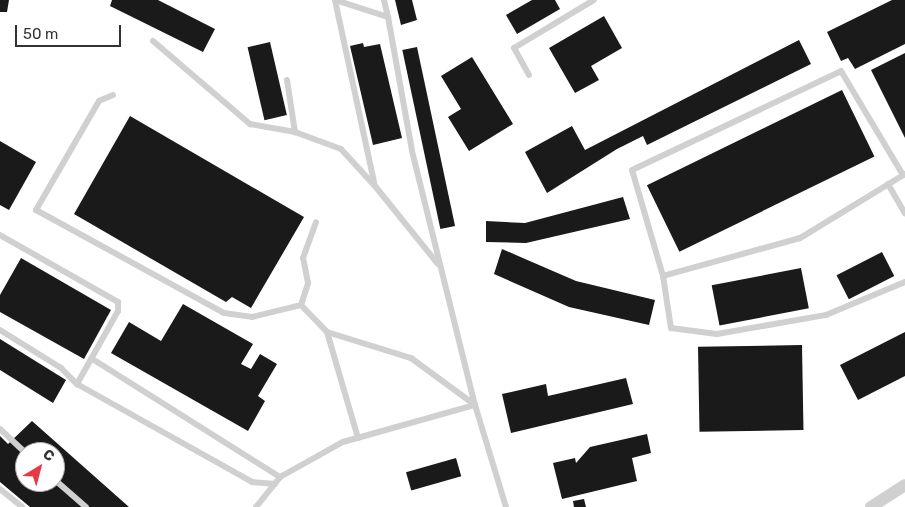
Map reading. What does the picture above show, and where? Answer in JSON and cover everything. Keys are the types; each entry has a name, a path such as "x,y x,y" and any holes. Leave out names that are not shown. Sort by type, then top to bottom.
{"street":[{"path":"871,507 905,485"}],"lane":[{"path":"375,186 335,0 388,17"},
{"path":"384,0 412,151 475,405 506,507"},
{"path":"529,75 514,48 594,0"},
{"path":"153,41 250,124 295,132 341,149 375,186 441,266"},
{"path":"663,276 800,238 904,174 842,71 632,170 663,276 672,328 717,334 826,316 905,282"},
{"path":"287,80 295,132"},
{"path":"113,95 99,101 36,210 224,313 252,317 301,305"},
{"path":"888,184 905,213"},
{"path":"301,305 308,283 303,258 316,222"},
{"path":"0,235 118,302 118,312 94,360 77,384"},
{"path":"301,305 327,332 358,438"},
{"path":"0,330 62,368 77,384 252,482 275,484"},
{"path":"327,332 411,358 475,405"},
{"path":"94,360 280,477"},
{"path":"256,507 280,477 358,438 475,405"},
{"path":"0,429 15,443"},
{"path":"0,489 22,507"},
{"path":"65,489 86,507"}],"building":[{"path":"0,0 9,0 7,12 0,12"},
{"path":"112,0 158,0 215,29 203,52 110,6"},
{"path":"395,0 412,0 417,20 401,25"},
{"path":"532,0 555,0 560,9 517,34 506,15"},
{"path":"892,0 905,0 905,44 855,69 848,58 841,61 827,32"},
{"path":"604,16 622,48 591,66 599,80 575,93 549,48"},
{"path":"799,40 811,64 647,145 643,136 617,149 547,193 525,152 572,126 585,150"},
{"path":"270,42 287,115 264,120 248,47"},
{"path":"363,43 364,47 380,44 402,138 373,145 350,46"},
{"path":"417,47 455,226 440,229 402,50"},
{"path":"905,53 905,138 871,70"},
{"path":"472,57 513,124 469,151 448,117 461,109 441,76"},
{"path":"842,90 874,157 679,252 647,185"},
{"path":"130,116 304,217 251,308 232,297 226,302 74,214"},
{"path":"0,141 36,162 9,210 0,205"},
{"path":"623,197 630,219 526,243 486,242 486,221 525,223"},
{"path":"502,249 576,281 655,300 649,325 569,307 494,274"},
{"path":"882,252 894,276 849,299 837,275"},
{"path":"21,258 111,310 84,359 0,312 0,295"},
{"path":"801,268 809,308 719,326 712,285"},
{"path":"183,304 253,344 241,364 251,369 260,354 277,364 258,396 265,401 248,431 111,353 129,322 161,341"},
{"path":"905,332 905,376 858,400 840,365"},
{"path":"0,339 66,380 53,403 0,370"},
{"path":"802,345 803,430 699,432 698,347"},
{"path":"626,378 633,404 511,433 502,394 546,384 548,396"},
{"path":"32,421 56,442 15,442 15,492 65,492 65,450 129,507 30,507 0,482 0,436 8,444"},
{"path":"647,434 651,453 632,458 637,481 562,499 553,463 575,458 576,463 590,447"},
{"path":"456,458 461,476 411,491 406,472"},
{"path":"584,499 586,507 574,507 573,501"}]}
